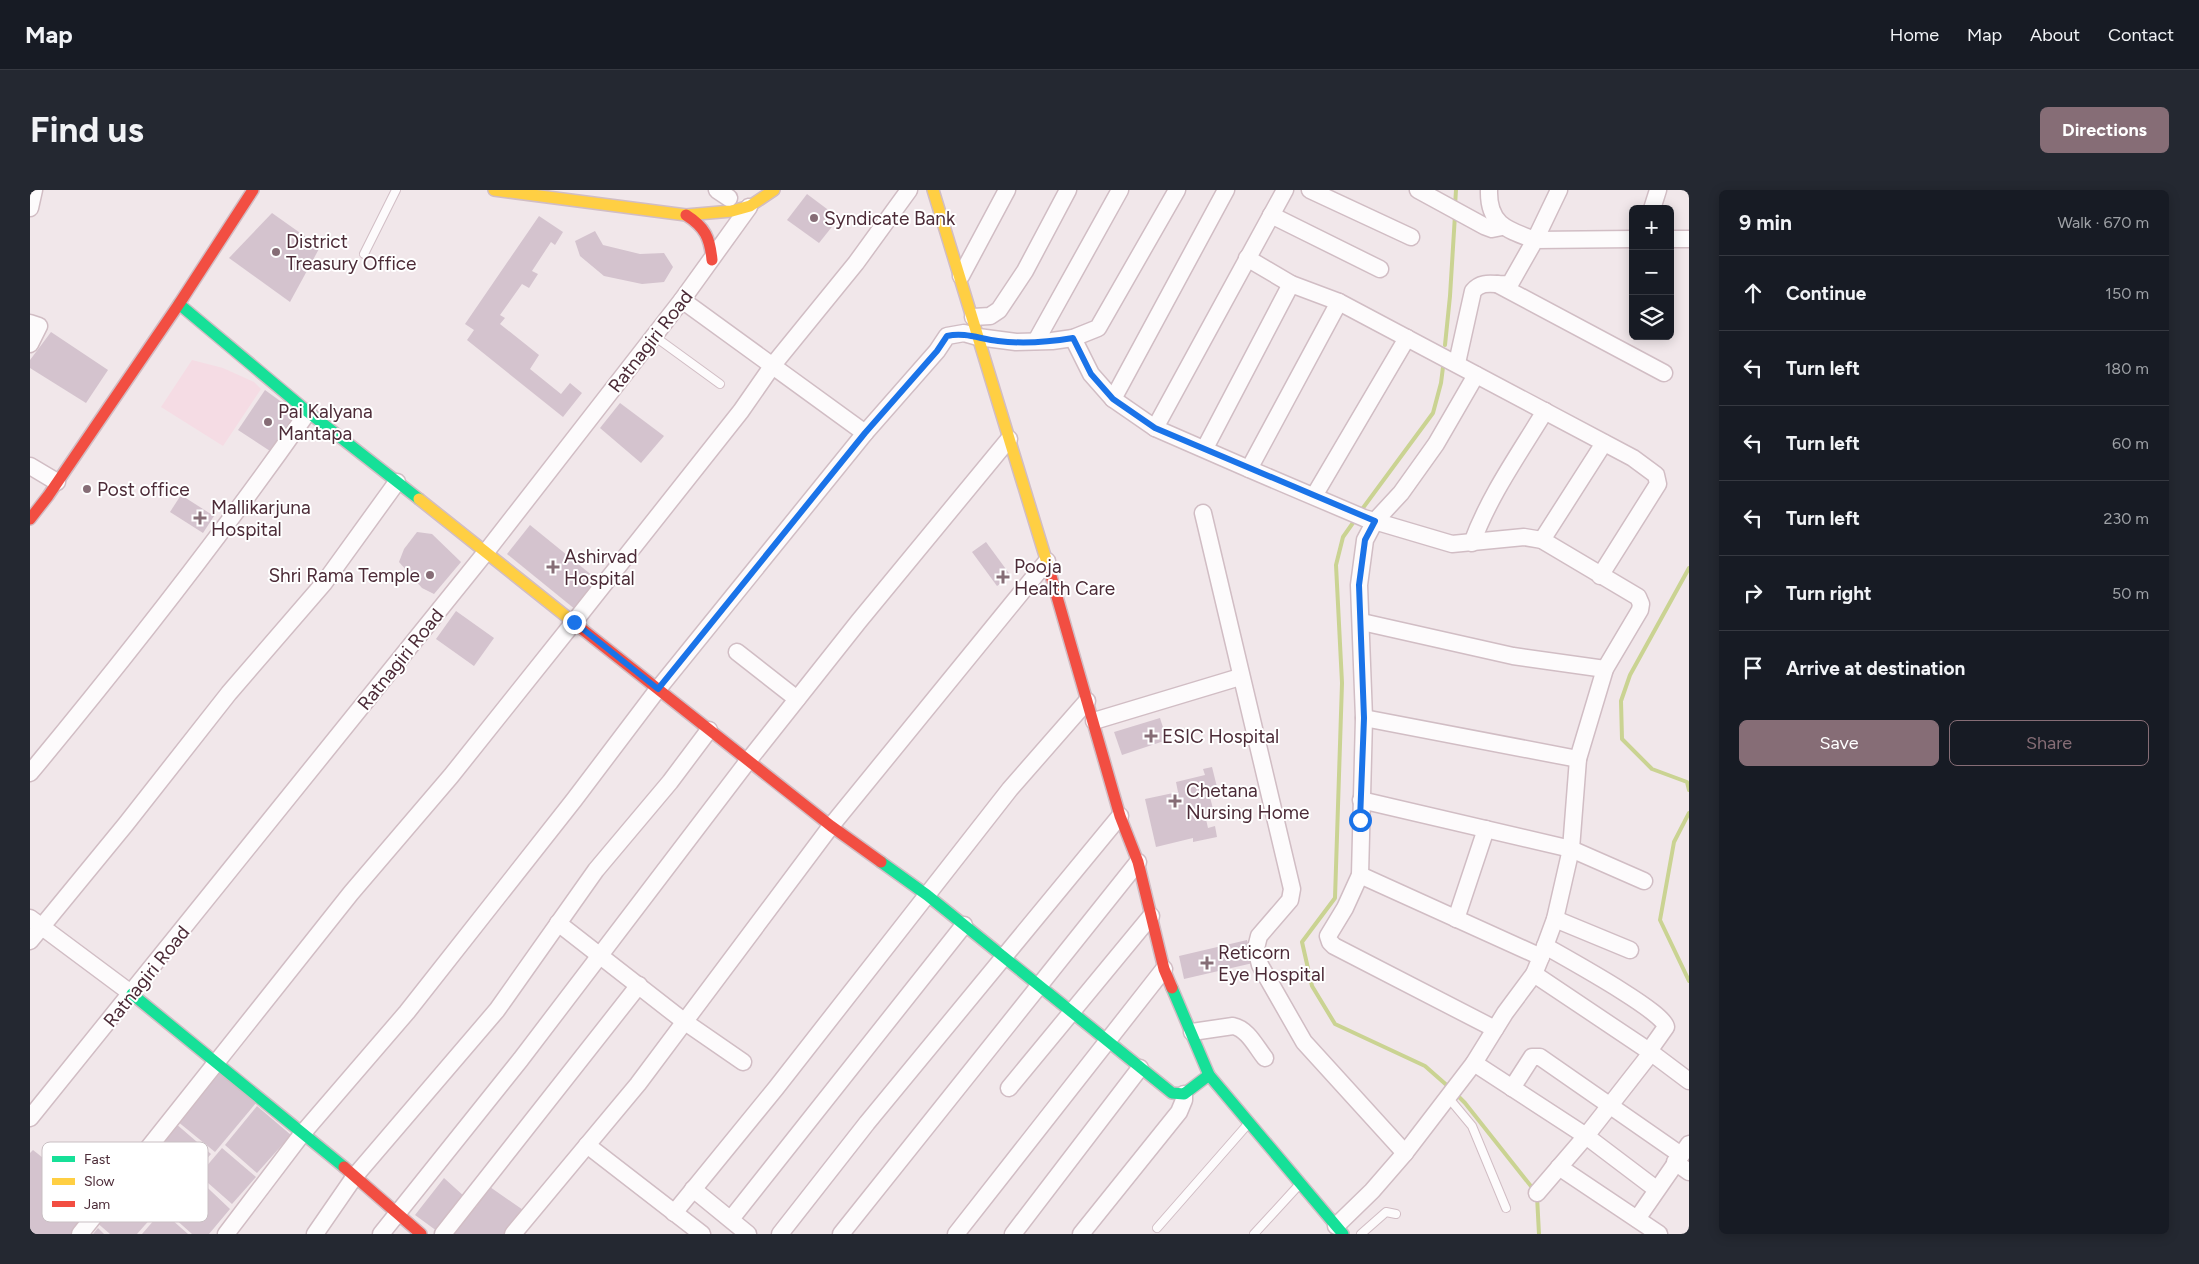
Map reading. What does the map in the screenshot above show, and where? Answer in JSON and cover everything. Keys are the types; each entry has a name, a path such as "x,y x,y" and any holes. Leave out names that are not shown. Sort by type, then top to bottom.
{"main road":[{"path":"30,518 57,482 179,304 253,190"},
{"path":"494,190 686,215 732,211 732,196 774,190"},
{"path":"933,190 961,276 1047,561 1120,816 1138,862 1164,969 1209,1075 1339,1230"},
{"path":"686,215 701,224 707,231 711,242 712,260"},
{"path":"179,304 308,412 831,826 927,895 1172,1093 1184,1094 1209,1075"},
{"path":"132,994 355,1176 421,1234"}],"street":[{"path":"30,208 34,190"},
{"path":"154,1142 351,894 451,776 574,622 741,411 773,365 856,263 909,190"},
{"path":"961,276 1007,190"},
{"path":"973,317 990,316 998,310 1025,271 1068,190"},
{"path":"1036,341 1120,190"},
{"path":"226,1234 302,1134 407,1012 574,800 658,689 865,433 937,351 947,336 964,333 978,337 1016,342 1052,342 1073,338 1098,328 1177,190"},
{"path":"1113,399 1226,190"},
{"path":"1155,428 1284,190"},
{"path":"1310,190 1411,237"},
{"path":"1418,190 1484,226 1492,229 1502,227"},
{"path":"1489,190 1492,207 1497,221 1502,227 1535,240 1629,239"},
{"path":"1457,364 1473,291 1480,284 1510,284 1514,281 1559,190"},
{"path":"1653,205 1658,190"},
{"name":"Ratnagiri Road","path":"30,1118 132,994 486,552 682,300 712,260 732,196"},
{"path":"1271,215 1380,270"},
{"path":"1674,239 1689,239"},
{"path":"1247,258 1291,284 1339,302 1476,374 1633,458 1656,475 1658,484 1600,576"},
{"path":"1205,448 1291,284"},
{"path":"1497,284 1664,373"},
{"path":"682,300 865,433"},
{"path":"1249,469 1339,302"},
{"path":"30,323 39,326 30,344"},
{"path":"1073,338 1091,374 1113,399 1155,428 1363,517 1452,544 1524,537 1542,540 1638,598 1641,604 1640,610 1605,669 1578,759 1571,849 1556,919 1534,974 1495,1029 1474,1063 1405,1153 1339,1230"},
{"path":"1314,496 1407,338"},
{"path":"1363,517 1401,493 1436,444 1476,374"},
{"path":"1472,543 1479,522 1491,500 1545,411"},
{"path":"30,773 99,690 185,580 308,412"},
{"path":"381,1234 521,1059 748,761 859,621 1009,439"},
{"path":"1542,540 1604,442"},
{"path":"30,466 57,482"},
{"path":"30,941 36,922 126,824 229,693 324,583 397,482"},
{"path":"1203,513 1240,677 1292,889 1290,900 1259,936 1256,942 1257,956 1260,965 1304,1042 1405,1153"},
{"path":"1363,517 1365,540 1359,585 1362,622 1364,718 1360,875 1345,908 1328,936 1334,946 1495,1029"},
{"path":"513,1234 638,1084 831,826 1047,561"},
{"path":"1362,622 1513,656 1605,669"},
{"path":"738,652 797,699"},
{"path":"1094,721 1240,677"},
{"path":"674,1212 776,1088 1010,789 1087,701"},
{"path":"1364,718 1578,759"},
{"path":"315,1234 355,1176 497,1010 596,870 670,782 709,730"},
{"path":"1361,800 1571,849 1644,881"},
{"path":"780,1234 867,1123 1005,958 1120,816"},
{"path":"1456,919 1486,829"},
{"path":"841,1234 1138,862"},
{"path":"1360,875 1456,919 1543,952 1635,999 1663,1020 1666,1028 1650,1052 1586,1136 1538,1192"},
{"path":"1010,1088 1151,916"},
{"path":"1556,919 1630,950"},
{"path":"36,922 132,994"},
{"path":"558,923 685,1022 743,1062"},
{"path":"730,1219 964,925"},
{"path":"956,1234 1164,969"},
{"path":"1534,974 1650,1052 1689,1081"},
{"path":"443,1234 639,985"},
{"path":"1192,1032 1233,1026 1238,1027 1244,1030 1265,1058"},
{"path":"1512,1088 1532,1057 1536,1056 1682,1154 1689,1172"},
{"path":"1474,1063 1586,1136 1656,1189"},
{"path":"1013,1234 1140,1068"},
{"path":"1081,1234 1179,1112 1184,1100 1184,1094"},
{"path":"587,1145 702,1234"},
{"path":"1637,1219 1682,1154"},
{"path":"1559,1168 1637,1219 1655,1233"},
{"path":"693,1189 748,1234"},
{"path":"80,1234 90,1222"}],"lane":[{"path":"364,254 396,190"},
{"path":"654,336 720,384"},
{"path":"1453,1089 1472,1126 1506,1208"},
{"path":"1157,1228 1249,1122"},
{"path":"1254,1234 1300,1184"},
{"path":"1361,1234 1386,1212 1396,1214"}],"shaded area":[{"path":"192,360 223,368 254,382 261,389 223,446 161,407"}],"building":[{"name":"Syndicate Bank","path":"807,194 839,218 819,243 787,220"},
{"name":"District Treasury Office","path":"272,213 320,247 290,302 229,258"},
{"path":"539,216 563,232 555,245 551,242 532,271 538,274 529,288 522,284 500,315 505,318 500,324 539,355 530,369 561,394 570,383 582,393 563,417 467,340 474,330 465,324"},
{"path":"595,231 603,245 640,254 664,253 673,267 664,282 642,284 604,276 580,256 575,241"},
{"path":"51,332 108,370 86,403 30,368 30,360"},
{"name":"Pai Kalyana Mantapa","path":"265,390 298,414 270,451 238,430"},
{"path":"620,403 664,436 641,463 600,428"},
{"path":"181,495 214,516 203,533 170,512"},
{"name":"Ashirvad Hospital","path":"530,525 599,581 576,610 507,554"},
{"name":"Shri Rama Temple","path":"417,532 432,534 461,562 434,594 422,588 399,562 404,549"},
{"path":"986,542 1011,576 997,586 972,552"},
{"path":"456,611 494,638 474,666 436,639"},
{"path":"1160,718 1167,740 1122,755 1114,732"},
{"path":"1212,767 1217,787 1208,789 1214,813 1205,815 1208,828 1215,826 1217,837 1193,842 1193,838 1156,847 1145,799 1178,792 1176,782 1205,775 1203,769"},
{"path":"1247,940 1253,963 1184,979 1179,956"},
{"path":"218,1072 256,1103 215,1152 208,1146 208,1142 203,1142 177,1121"},
{"path":"257,1106 291,1135 257,1173 225,1145"},
{"path":"175,1123 197,1142 160,1142"},
{"path":"222,1148 256,1177 232,1204 208,1183 208,1164"},
{"path":"33,1150 42,1157 42,1222 81,1222 71,1234 30,1234 30,1153"},
{"path":"444,1178 476,1207 490,1187 526,1212 507,1234 441,1234 415,1215"},
{"path":"208,1188 230,1209 209,1234 192,1234 179,1222 208,1222"},
{"path":"96,1222 148,1222 137,1234 110,1234"},
{"path":"152,1222 174,1222 188,1234 142,1234"},
{"path":"98,1228 104,1234 93,1234"}],"waterway":[{"path":"1455,206 1456,190"},
{"path":"1445,345 1455,215"},
{"path":"1360,512 1433,413 1443,367"},
{"path":"1355,520 1343,537 1336,565 1342,683 1335,898 1302,942 1312,986 1335,1024 1425,1066 1450,1088"},
{"path":"1689,568 1630,675 1621,701 1622,739 1652,769 1687,782 1689,790"},
{"path":"1689,813 1674,842 1660,920 1689,981"},
{"path":"1455,1093 1534,1190"},
{"path":"1537,1196 1539,1234"}],"traffic: fast":[{"path":"179,304 308,412 419,499"},
{"path":"881,862 927,895 1172,1093 1184,1094 1209,1075"},
{"path":"1172,988 1209,1075 1343,1234"},
{"path":"132,994 344,1167"}],"traffic: slow":[{"path":"494,190 686,215 732,211 750,206 774,190"},
{"path":"933,190 1049,569"},
{"path":"419,499 582,629"}],"traffic: jam":[{"path":"30,519 48,496 179,304 253,190"},
{"path":"686,215 698,224 708,239 712,260"},
{"path":"1049,569 1120,816 1138,862 1164,969 1172,988"},
{"path":"582,629 831,826 881,862"},
{"path":"344,1167 421,1234"}],"place":[{"name":"Syndicate Bank","path":"814,218"},
{"name":"District Treasury Office","path":"276,252"},
{"name":"Pai Kalyana Mantapa","path":"268,422"},
{"name":"Post office","path":"87,489"},
{"name":"Mallikarjuna Hospital","path":"200,518"},
{"name":"Ashirvad Hospital","path":"553,567"},
{"name":"Shri Rama Temple","path":"430,575"},
{"name":"Pooja Health Care","path":"1003,577"},
{"name":"ESIC Hospital","path":"1151,736"},
{"name":"Chetana Nursing Home","path":"1175,801"},
{"name":"Reticorn Eye Hospital","path":"1207,963"}],"route":[{"path":"574,622 658,689 865,433 937,351 947,336 964,333 997,341 1016,342 1052,342 1073,338 1091,374 1113,399 1155,428 1364,518 1375,521 1365,540 1359,585 1364,675 1360,820"}]}
